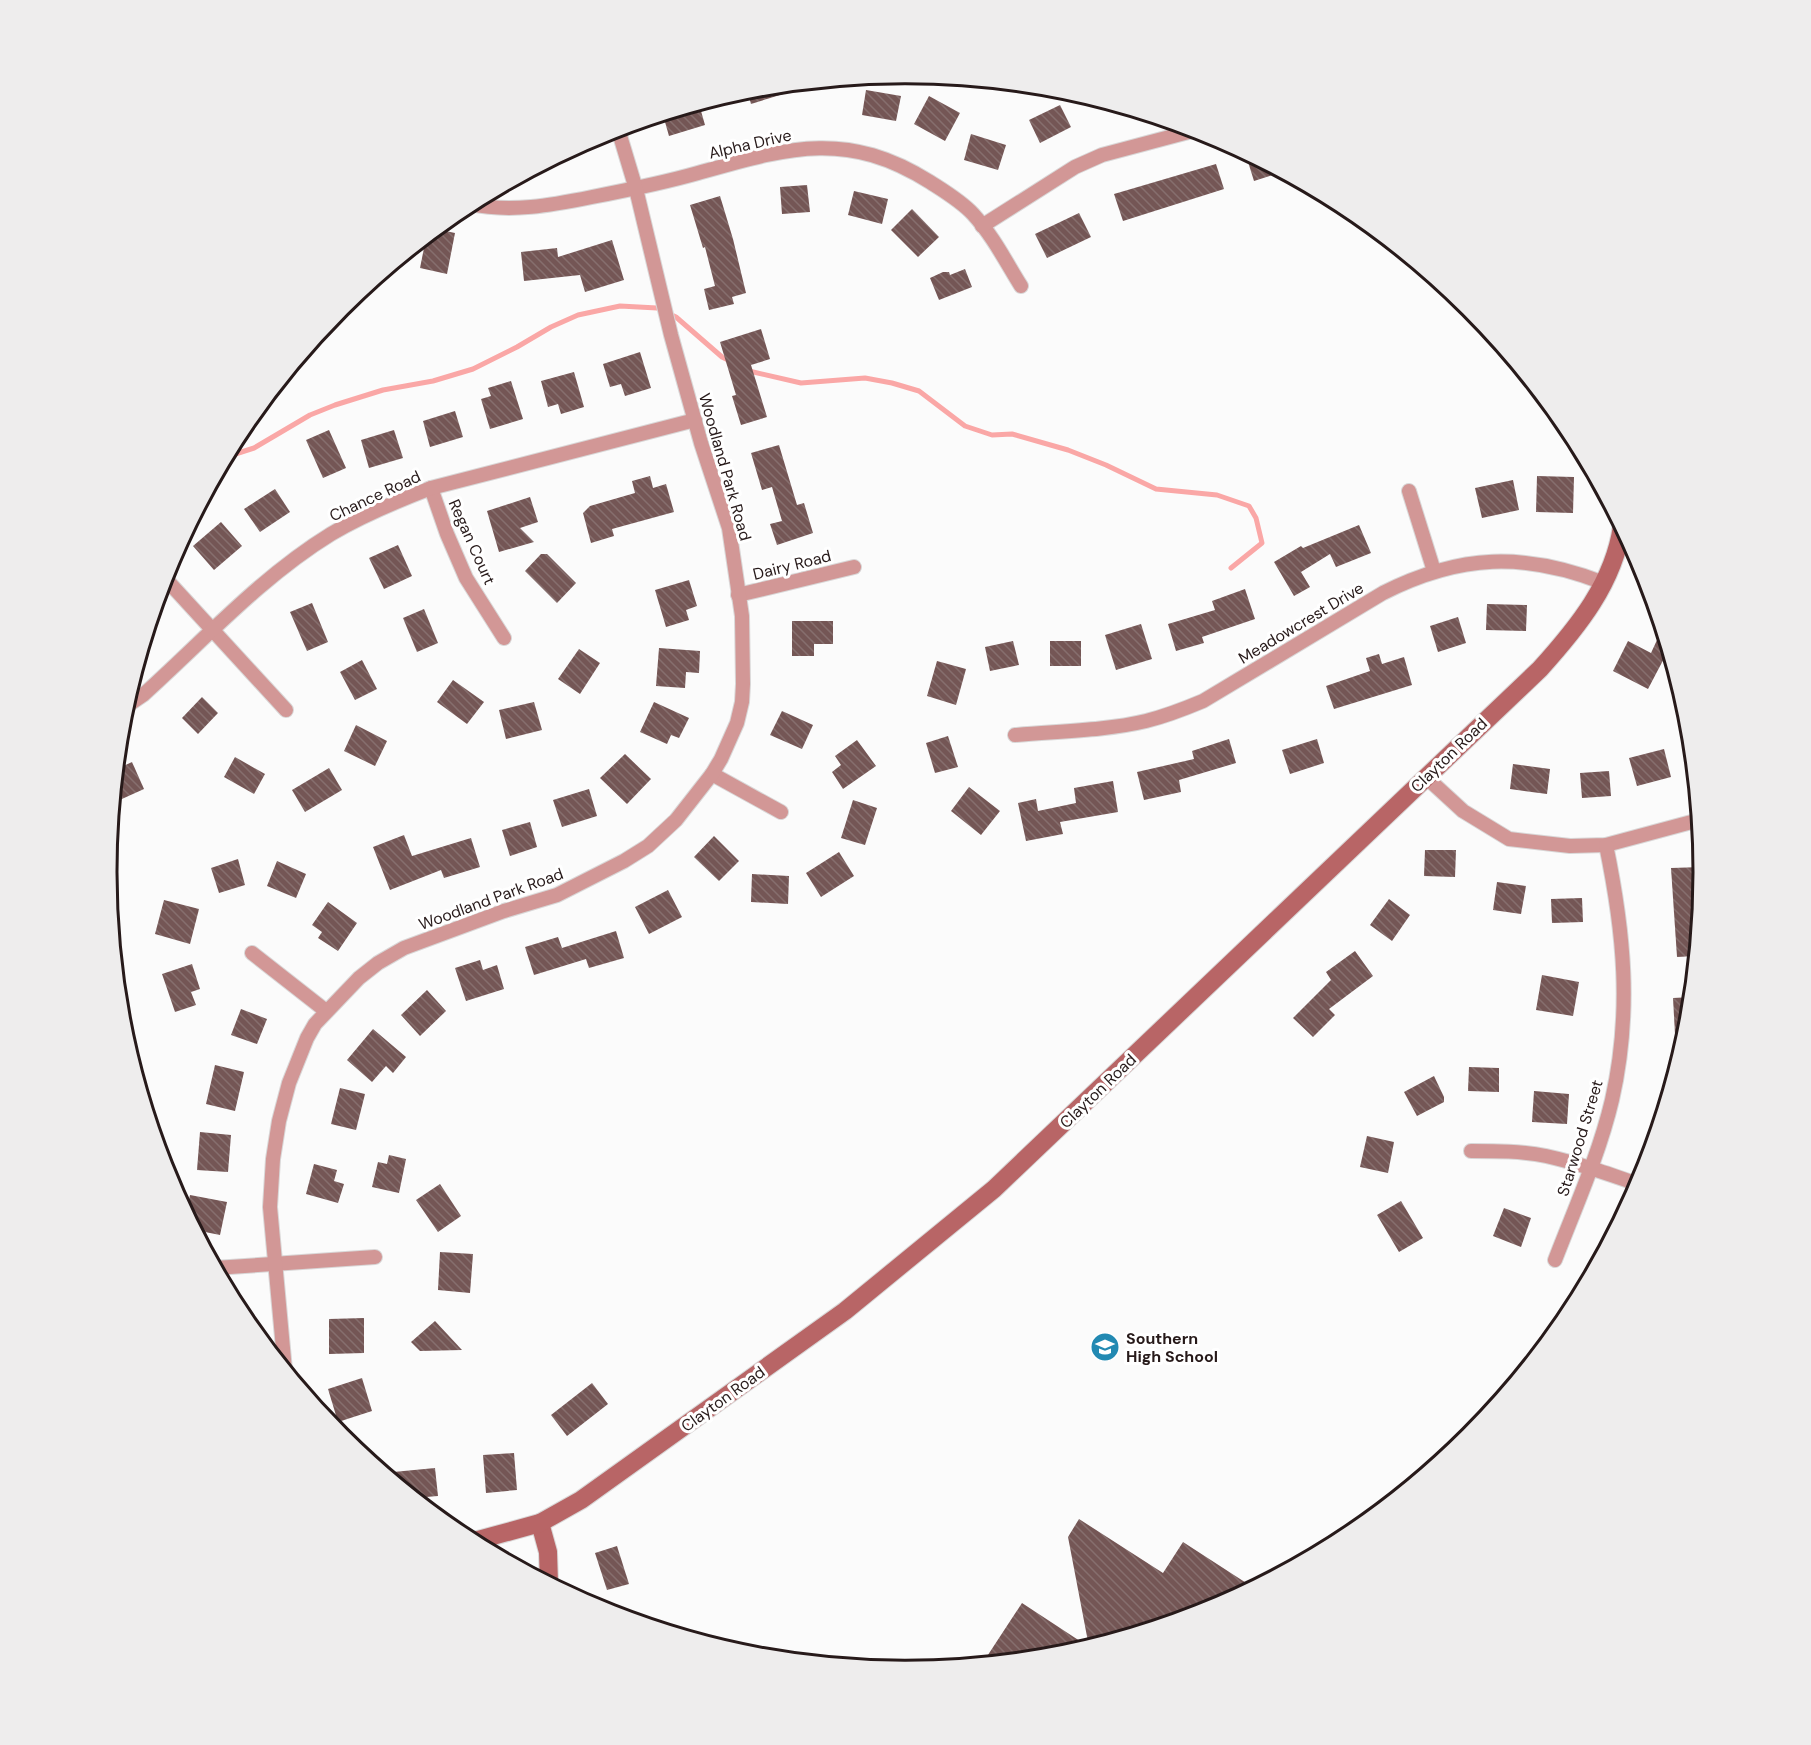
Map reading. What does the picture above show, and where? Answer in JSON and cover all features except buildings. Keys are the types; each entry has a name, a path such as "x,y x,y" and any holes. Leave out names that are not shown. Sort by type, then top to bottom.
{"street":[{"path":"982,226 1075,167 1102,155 1181,134"},
{"name":"Woodland Park Road","path":"284,1358 270,1207 273,1159 279,1121 289,1083 307,1038 326,1011 359,978 378,963 404,948 504,910 557,895 624,861 664,833 712,774 729,743 742,702 742,616 729,528 695,420 665,310 636,189 621,138"},
{"name":"Alpha Drive","path":"484,206 513,209 578,200 636,189 763,155 816,148 835,148 872,154 905,166 944,190 972,213 1021,286"},
{"name":"Chance Road","path":"137,699 265,584 329,536 370,513 431,488 695,420"},
{"name":"Regan Court","path":"431,488 466,578 504,638"},
{"path":"1409,491 1434,571"},
{"name":"Clayton Road","path":"484,1538 540,1523 581,1500 632,1465 844,1311 943,1233 1035,1152 1540,669 1584,617 1604,583 1619,538"},
{"name":"Meadowcrest Drive","path":"1015,735 1116,726 1144,722 1174,713 1203,701 1383,593 1434,571 1476,562 1510,561 1544,564 1604,583"},
{"name":"Dairy Road","path":"738,595 854,567"},
{"path":"172,585 286,710"},
{"path":"712,774 781,812"},
{"path":"1426,777 1462,811 1509,839 1570,846 1606,845 1692,822"},
{"name":"Starwood Street","path":"1555,1260 1590,1168 1612,1101 1620,1056 1624,1013 1624,964 1606,845"},
{"path":"252,953 326,1011"},
{"path":"1472,1151 1545,1156 1631,1182"},
{"path":"223,1267 375,1257"},
{"path":"540,1523 548,1552 549,1576"}],"waterway":[{"path":"238,453 254,448 310,415 335,405 383,390 433,381 473,369 578,315 620,306 657,308 676,317 722,357 730,361"},
{"path":"749,371 801,383 865,378 892,383 919,391 965,426 992,435 1012,434 1068,450 1156,489 1217,495 1249,506 1256,518 1262,543 1231,568"}],"place":[{"name":"Southern High School","path":"1105,1347"}]}
